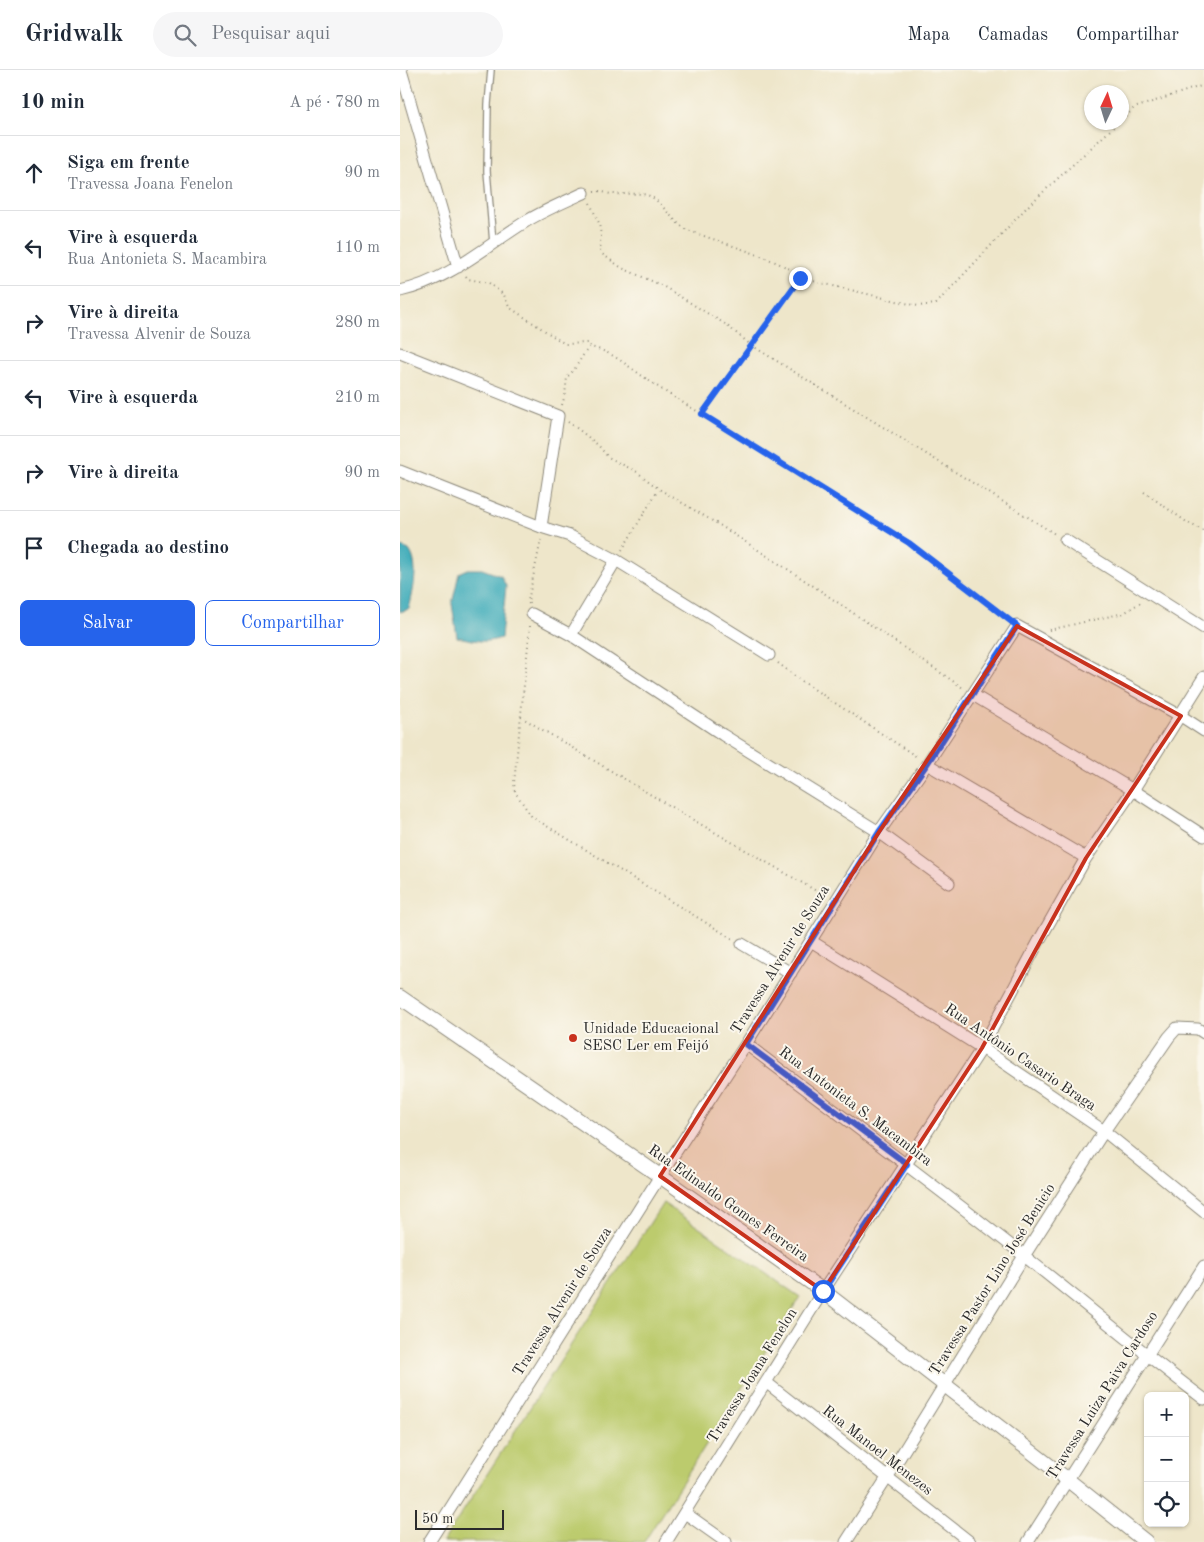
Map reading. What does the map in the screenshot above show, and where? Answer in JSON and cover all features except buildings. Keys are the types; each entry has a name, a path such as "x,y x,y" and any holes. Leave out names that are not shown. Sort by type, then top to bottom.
{"street":[{"path":"400,70 458,267"},
{"path":"400,291 412,289 458,267 526,221 584,193"},
{"path":"400,353 558,416 540,527"},
{"path":"400,471 540,527 570,536 616,560 769,655"},
{"path":"1066,540 1204,628"},
{"path":"571,635 616,560"},
{"path":"532,614 571,635 723,735 879,832 948,883"},
{"path":"1017,626 1181,716 1204,731"},
{"name":"Travessa Alvenir de Souza","path":"429,1542 879,832 927,764 1017,626"},
{"path":"1133,790 1204,677"},
{"path":"973,695 1133,790 1204,836"},
{"path":"927,764 1086,858"},
{"name":"Travessa Joana Fenelon","path":"666,1542 823,1291 982,1048 1086,858 1133,790"},
{"name":"Rua Antônio Casario Braga","path":"811,941 982,1048 1104,1131 1204,1212"},
{"path":"742,944 791,973"},
{"name":"Rua Edinaldo Gomes Ferreira","path":"400,997 823,1291 1146,1542"},
{"name":"Travessa Pastor Lino José Benicio","path":"846,1542 1104,1131 1177,1028 1202,1027"},
{"name":"Rua Antonieta S. Macambira","path":"746,1044 907,1164 1204,1400"},
{"name":"Travessa Luiza Paiva Cardoso","path":"1028,1542 1204,1266"},
{"name":"Rua Manoel Menezes","path":"767,1383 970,1542"},
{"path":"685,1512 726,1542"}],"lane":[{"path":"491,70 488,104 487,171 493,243"}],"path":[{"path":"1129,113 1134,108 1204,84"},
{"path":"1066,540 751,345 724,324 668,289 622,268 602,254 599,249 601,236 599,223 593,207 584,193 597,190 612,194 649,195 686,230 730,244 781,265 798,274 800,278 918,306 936,304 1028,206 1110,130"},
{"path":"458,267 468,279 490,283 504,295 509,307 565,344 587,343 592,348"},
{"path":"702,414 800,278"},
{"path":"973,695 815,587 721,526 659,489 637,472 608,457 598,445 558,416 565,395 567,377 579,364 582,354 590,347 600,349 613,356 648,381 909,543 1017,626"},
{"path":"616,560 659,489"},
{"path":"1144,492 1188,523 1204,531"},
{"path":"1032,635 1057,627 1124,613 1151,595"},
{"path":"769,655 800,680 927,764"},
{"path":"742,944 532,817 515,792 514,783 521,717 835,902"}],"highlighted area":[{"path":"1017,626 1181,716 1086,858 982,1048 823,1291 660,1176 879,832"}],"green space":[{"path":"663,1203 800,1297 644,1542 443,1542"}],"water":[{"path":"400,546 409,550 415,571 414,587 409,609 400,612"},
{"path":"468,569 482,569 501,576 506,586 501,638 484,641 457,637 452,604 459,573"}],"place":[{"name":"Unidade Educacional SESC Ler em Feijó","path":"573,1038"}],"route":[{"path":"800,278 702,414 909,543 1017,626 927,764 879,832 746,1044 907,1164 823,1291"}]}
